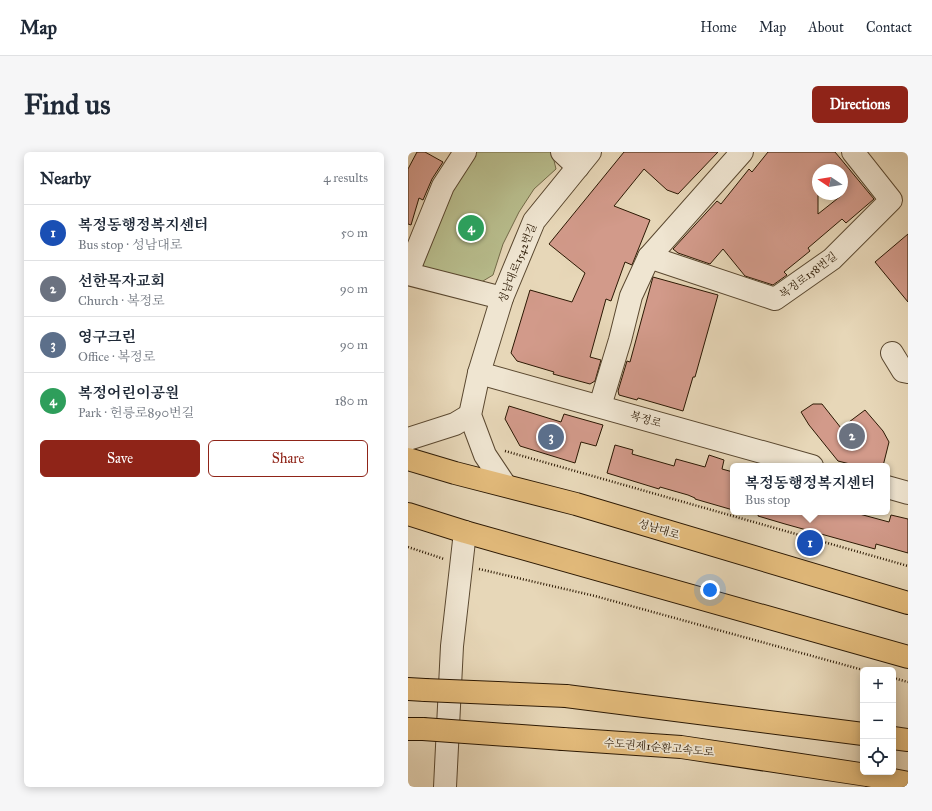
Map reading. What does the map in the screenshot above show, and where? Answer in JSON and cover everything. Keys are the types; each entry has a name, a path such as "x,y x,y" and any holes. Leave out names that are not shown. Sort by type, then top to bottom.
{"main road":[{"name":"성남대로","path":"408,458 455,473 583,506 908,603"},
{"path":"408,514 465,532 908,657"},
{"path":"416,689 566,696 860,734"},
{"name":"수도권제1순환고속도로","path":"416,729 681,747 867,775 908,783"},
{"path":"896,738 908,740"}],"street":[{"path":"465,152 443,186 408,273 502,298"},
{"name":"성남대로1542번길","path":"470,415 479,373 502,298 534,221 584,159 562,152"},
{"path":"600,406 620,340 631,296 649,257 742,152"},
{"name":"복정로158번길","path":"649,257 775,299 832,259 891,200 853,152"},
{"path":"892,353 903,370 908,372"},
{"name":"복정로","path":"479,373 801,463"},
{"path":"408,439 455,424 470,415 484,455 505,485"},
{"path":"890,488 908,493"},
{"path":"445,787 452,646 465,532"}],"path":[{"path":"504,451 908,566"},
{"path":"408,547 461,564 596,596 860,669"},
{"path":"896,679 908,682"}],"green space":[{"path":"473,152 552,152 556,169 534,189 519,212 503,244 493,275 478,284 426,272 420,258 446,189"}],"building":[{"path":"417,152 425,152 443,162 432,179 423,200 419,198 411,225 408,224 408,169"},
{"path":"624,152 718,152 678,194 667,190 644,169 614,206 650,220 632,265 625,262 611,301 606,299 590,357 601,360 595,381 590,384 553,374 554,372 517,361 511,353 530,290 572,302 585,273 549,244"},
{"path":"768,152 835,152 845,164 812,164 812,200 818,200 818,214 836,200 848,200 848,168 874,199 846,223 842,219 808,248 810,251 784,272 787,275 773,285 745,276 723,249 710,264 678,253 673,249 717,201 721,204 749,169 752,172"},
{"path":"908,234 908,302 875,262"},
{"path":"653,277 718,295 695,377 693,377 683,411 638,398 637,400 619,395 618,391 627,361 630,362"},
{"path":"813,404 822,404 841,428 865,410 883,431 889,442 884,463 846,463 838,461 809,425 801,412"},
{"path":"509,406 561,422 564,414 603,425 596,446 581,442 575,463 520,446 505,419"},
{"path":"615,445 633,450 632,454 674,466 676,459 705,467 709,455 724,460 722,469 730,471 730,509 695,499 688,495 660,487 659,489 607,473"},
{"path":"863,515 889,522 891,515 908,519 908,553 876,544 875,549 758,516"}],"place":[{"name":"복정어린이공원","path":"471,228"},
{"name":"선한목자교회","path":"852,436"},
{"name":"영구크린","path":"551,437"},
{"name":"복정동행정복지센터","path":"810,543"}]}
